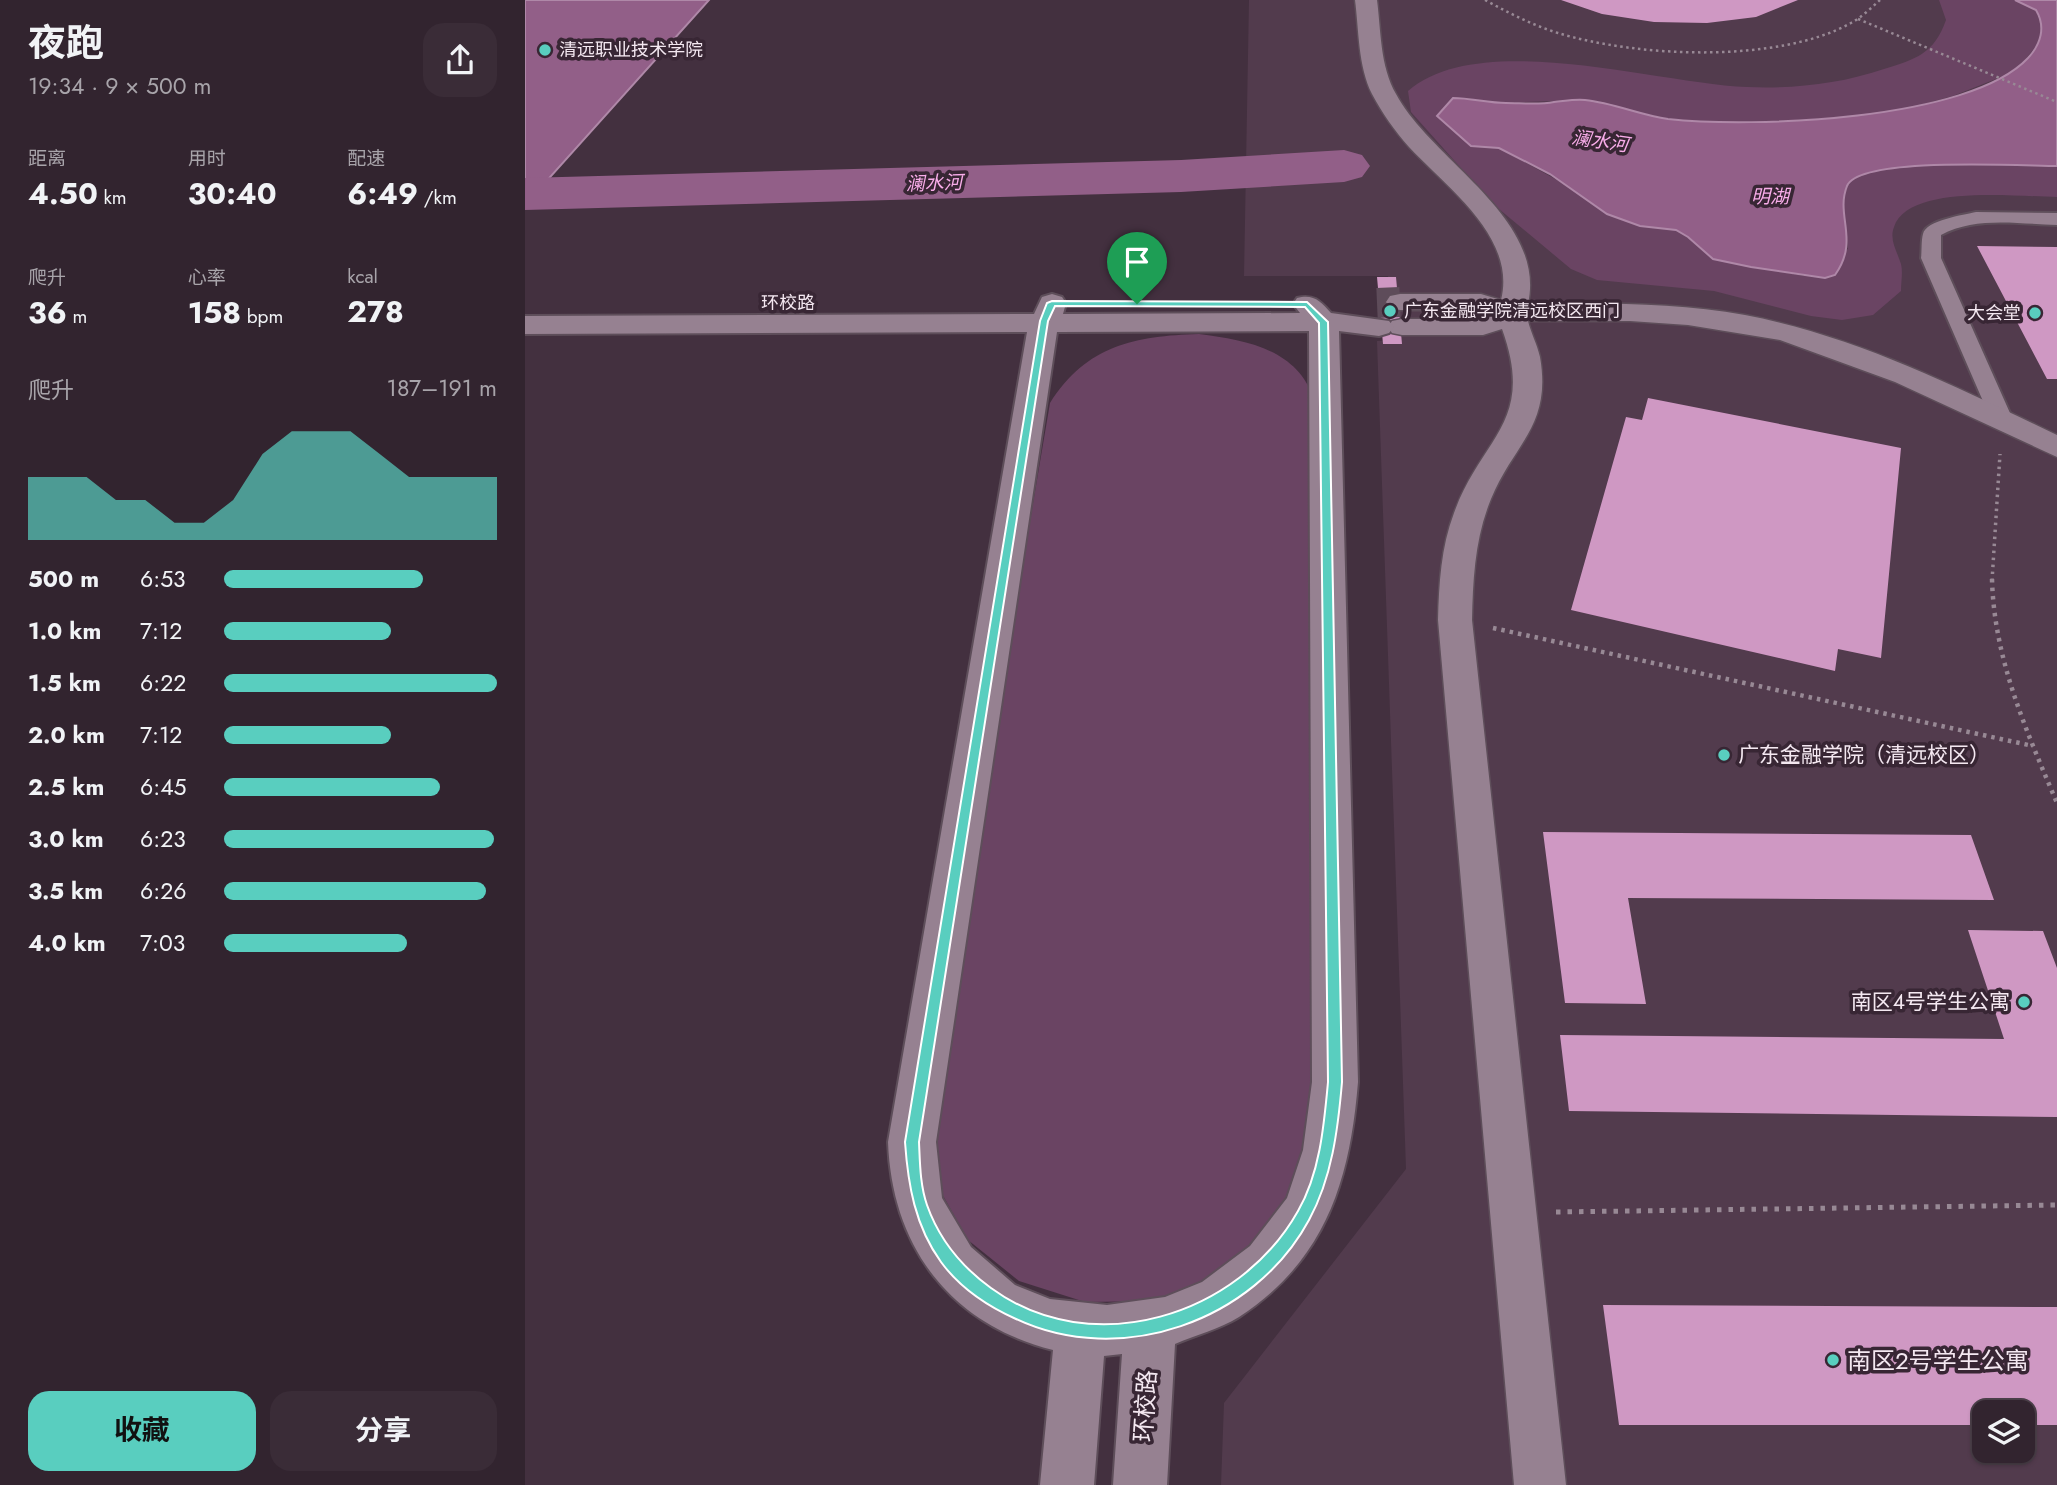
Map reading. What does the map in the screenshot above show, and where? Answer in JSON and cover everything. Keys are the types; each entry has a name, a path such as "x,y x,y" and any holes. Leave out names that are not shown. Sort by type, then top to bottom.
{"street":[{"path":"1366,0 1377,77 1383,94 1400,120 1501,230 1518,275 1519,292 1513,313 1524,352 1527,399 1524,415 1486,477 1464,529 1457,554 1455,620 1540,1485"},
{"path":"2003,422 1931,258 1932,233 1946,223 1964,219 2057,219"},
{"name":"环校路","path":"525,303 1048,312 1315,313 1341,321 1390,315"},
{"path":"1048,312 912,1142 915,1184 921,1208 931,1231 968,1281 1000,1304 1040,1323 1080,1332 1115,1333 1150,1328 1186,1317 1221,1301 1259,1272 1282,1247 1304,1216 1319,1182 1326,1154 1335,1082 1315,313"},
{"name":"环校路","path":"525,326 1048,312"},
{"path":"1390,315 1483,327 1513,313 1660,314 1748,325 1832,347 1933,387 2057,447"},
{"name":"环校路","path":"1140,1485 1150,1328"},
{"path":"1067,1485 1080,1332"}],"path":[{"path":"1485,0 1503,11 1548,29 1602,43 1661,51 1720,52 1775,47 1822,35 1859,19 1879,0"},
{"path":"1859,19 2057,102"},
{"path":"2003,422 1991,552 1994,617 2008,680 2057,803"},
{"path":"1455,620 2033,746"},
{"path":"1513,1212 2057,1205"}],"shaded area":[{"name":"广东金融学院（清远校区）","path":"1249,0 2057,0 2057,1485 1221,1485 1224,1403 1406,1169 1377,341 1394,340 1388,276 1244,276"},
{"path":"1939,0 2015,0 2036,10 2042,29 2040,41 2021,65 2006,75 1953,96 1909,108 1863,116 1744,123 1705,122 1665,118 1584,100 1495,103 1467,98 1471,146 1499,148 1640,226 1676,230 1713,259 1804,276 1848,249 1844,216 1845,192 1848,185 1860,176 1882,170 1945,165 2057,166 2057,197 1993,195 1942,198 1920,204 1904,213 1894,227 1892,236 1902,267 1901,291 1873,315 1842,320 1811,316 1714,291 1597,280 1571,269 1493,204 1411,112 1408,91 1440,73 1479,63 1524,61 1571,64 1747,87 1833,82 1905,62 1930,48 1946,20"},
{"path":"1199,334 1252,344 1283,358 1296,369 1314,400 1326,1106 1301,1192 1223,1275 1155,1301 1085,1302 1019,1281 968,1240 937,1185 927,1129 1050,403 1064,383 1080,368 1114,348 1154,337"}],"water":[{"path":"525,0 709,0 525,205"},
{"name":"明湖","path":"2015,0 2057,0 2057,166 1910,166 1858,177 1847,186 1844,197 1846,251 1835,275 1825,278 1713,259 1676,230 1640,226 1607,214 1550,174 1499,148 1471,146 1437,116 1453,98 1530,104 1585,100 1668,119 1705,122 1803,120 1857,116 1910,107 1959,95 1999,79 2028,58 2039,41 2041,23 2036,10"}],"building":[{"path":"1561,0 1798,0 1756,17 1707,23 1654,22 1602,14"},
{"name":"大会堂","path":"1977,246 2057,247 2057,379 2047,379"},
{"name":"广东金融学院清远校区西门","path":"1377,277 1396,277 1402,344 1383,344"},
{"path":"1648,398 1901,448 1881,658 1838,649 1835,671 1571,610 1626,417 1642,420"},
{"path":"1543,832 1971,835 1994,900 1628,898 1646,1004 1565,1003"},
{"name":"南区4号学生公寓","path":"1968,930 2043,931 2057,968 2057,1117 1569,1111 1560,1035 2004,1039"},
{"name":"南区2号学生公寓","path":"1603,1305 2057,1307 2057,1425 2035,1425 2035,1400 1972,1400 1972,1425 1619,1425"}],"waterway":[{"name":"澜水河","path":"525,194 1181,176 1344,166"}],"tunnel":[{"path":"1377,303 1400,302"}],"place":[{"name":"清远职业技术学院","path":"545,50"},
{"name":"广东金融学院清远校区西门","path":"1390,311"},
{"name":"大会堂","path":"2035,313"},
{"name":"广东金融学院（清远校区）","path":"1724,755"},
{"name":"南区4号学生公寓","path":"2024,1002"},
{"name":"南区2号学生公寓","path":"1833,1360"}],"route":[{"path":"1052,303 1137,304 1307,304 1323,322 1335,1082 1332,1118 1319,1182 1304,1216 1282,1247 1259,1272 1221,1301 1186,1317 1150,1328 1115,1333 1080,1332 1040,1323 1000,1304 968,1281 945,1255 921,1208 915,1184 912,1142 1044,321 1052,303"}]}
